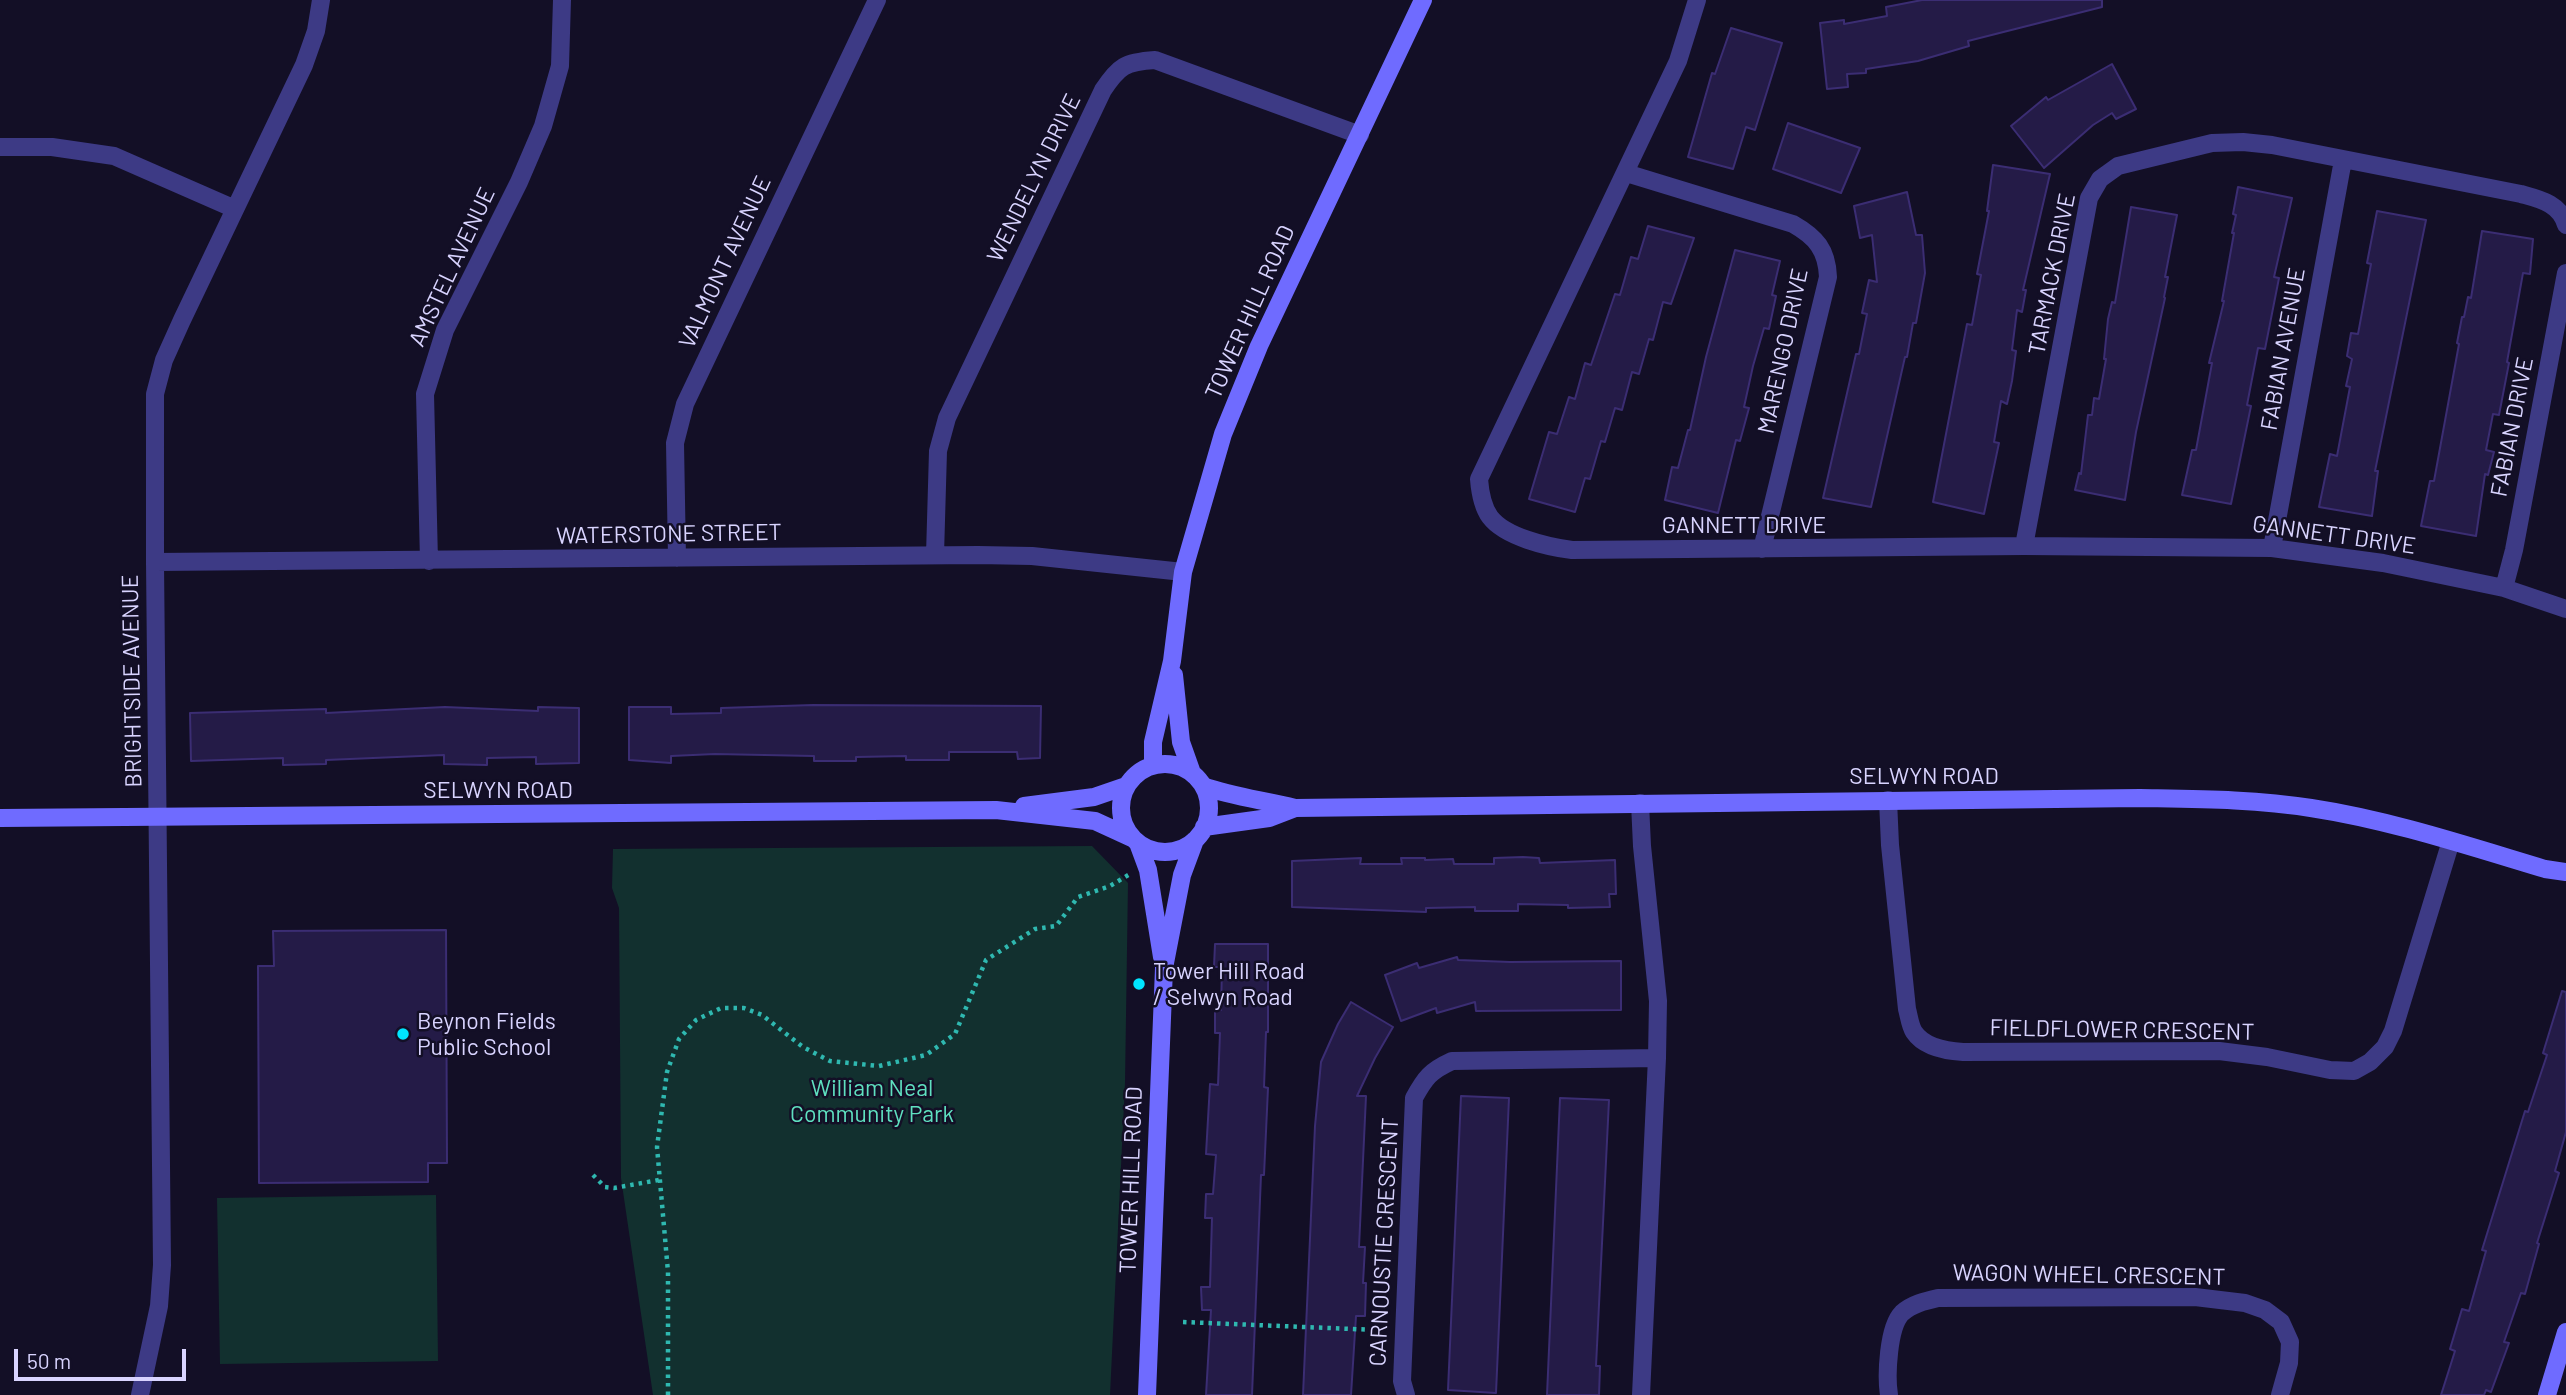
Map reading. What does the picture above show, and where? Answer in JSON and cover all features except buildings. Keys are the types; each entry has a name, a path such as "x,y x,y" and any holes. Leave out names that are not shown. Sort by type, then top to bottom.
{"street":[{"name":"BRIGHTSIDE AVENUE","path":"140,1395 159,1306 162,1265 155,394 164,360 304,65 316,32 321,0"},
{"name":"AMSTEL AVENUE","path":"429,561 425,394 445,330 519,183 543,127 560,66 562,0"},
{"name":"VALMONT AVENUE","path":"677,558 676,443 685,404 877,0"},
{"name":"TOWER HILL ROAD","path":"1153,765 1153,742 1172,661 1183,572 1223,434 1259,346 1423,0"},
{"name":"GANNETT DRIVE","path":"1698,0 1678,61 1479,479 1481,498 1490,517 1504,528 1529,540 1572,550 2024,546 2272,548 2383,563 2504,589 2566,609"},
{"name":"WENDELYN DRIVE","path":"935,555 938,451 947,418 1103,90 1118,69 1135,61 1155,60 1360,135"},
{"name":"TARMACK DRIVE","path":"2024,546 2089,198 2100,178 2118,166 2212,143 2272,145 2343,160"},
{"path":"0,147 52,147 114,156 235,209"},
{"path":"2343,160 2521,194 2549,202 2564,218 2566,225"},
{"name":"FABIAN AVENUE","path":"2272,548 2343,160"},
{"name":"MARENGO DRIVE","path":"1626,173 1793,224 1810,233 1827,263 1828,277 1762,549"},
{"name":"FABIAN DRIVE","path":"2504,589 2514,550 2566,273"},
{"name":"WATERSTONE STREET","path":"155,562 935,555 1032,556 1183,572"},
{"name":"TOWER HILL ROAD","path":"1172,661 1181,742 1197,779"},
{"path":"1166,763 1180,766 1197,779 1209,806 1199,833 1173,851 1161,852 1135,840 1125,826 1121,799 1126,786 1142,769 1166,763"},
{"name":"SELWYN ROAD","path":"1197,779 1232,796 1296,808 1888,800 2152,799 2261,803 2324,810 2451,841 2544,869 2566,872"},
{"name":"SELWYN ROAD","path":"996,810 1094,797 1126,786"},
{"name":"FIELDFLOWER CRESCENT","path":"1888,800 1907,1009 1914,1032 1923,1041 1948,1051 2219,1051 2267,1057 2330,1070 2354,1071 2370,1062 2385,1047 2393,1031 2451,841"},
{"path":"1640,803 1658,1001 1641,1395"},
{"name":"SELWYN ROAD","path":"1199,833 1269,818 1296,808"},
{"name":"SELWYN ROAD","path":"0,818 996,810 1095,821 1135,840"},
{"name":"TOWER HILL ROAD","path":"1147,1395 1164,968 1182,875 1199,833"},
{"name":"TOWER HILL ROAD","path":"1135,840 1148,870 1164,968"},
{"name":"SELWYN ROAD","path":"2544,869 2566,880"},
{"name":"CARNOUSTIE CRESCENT","path":"1406,1395 1402,1381 1415,1098 1425,1078 1452,1061 1657,1058"},
{"name":"WAGON WHEEL CRESCENT","path":"1889,1395 1892,1336 1900,1315 1917,1303 1938,1298 2195,1297 2245,1303 2265,1310 2281,1322 2290,1342 2289,1363 2280,1395"},
{"path":"2547,1395 2566,1332"}],"path":[{"path":"668,1395 668,1272 657,1147 667,1072 679,1039 696,1020 721,1008 744,1008 762,1015 803,1047 830,1061 879,1066 926,1055 955,1034 986,960 1035,929 1056,926 1078,897 1110,886 1131,874"},
{"path":"593,1175 605,1187 614,1188 659,1180"},
{"path":"1183,1322 1377,1330"}],"green space":[{"name":"William Neal Community Park","path":"1092,846 1128,883 1125,1083 1110,1395 653,1395 621,1178 619,908 612,888 613,849"},
{"path":"436,1195 438,1361 220,1364 217,1198"}],"place":[{"name":"Tower Hill Road / Selwyn Road","path":"1139,984"},
{"name":"Beynon Fields Public School","path":"403,1034"}]}
